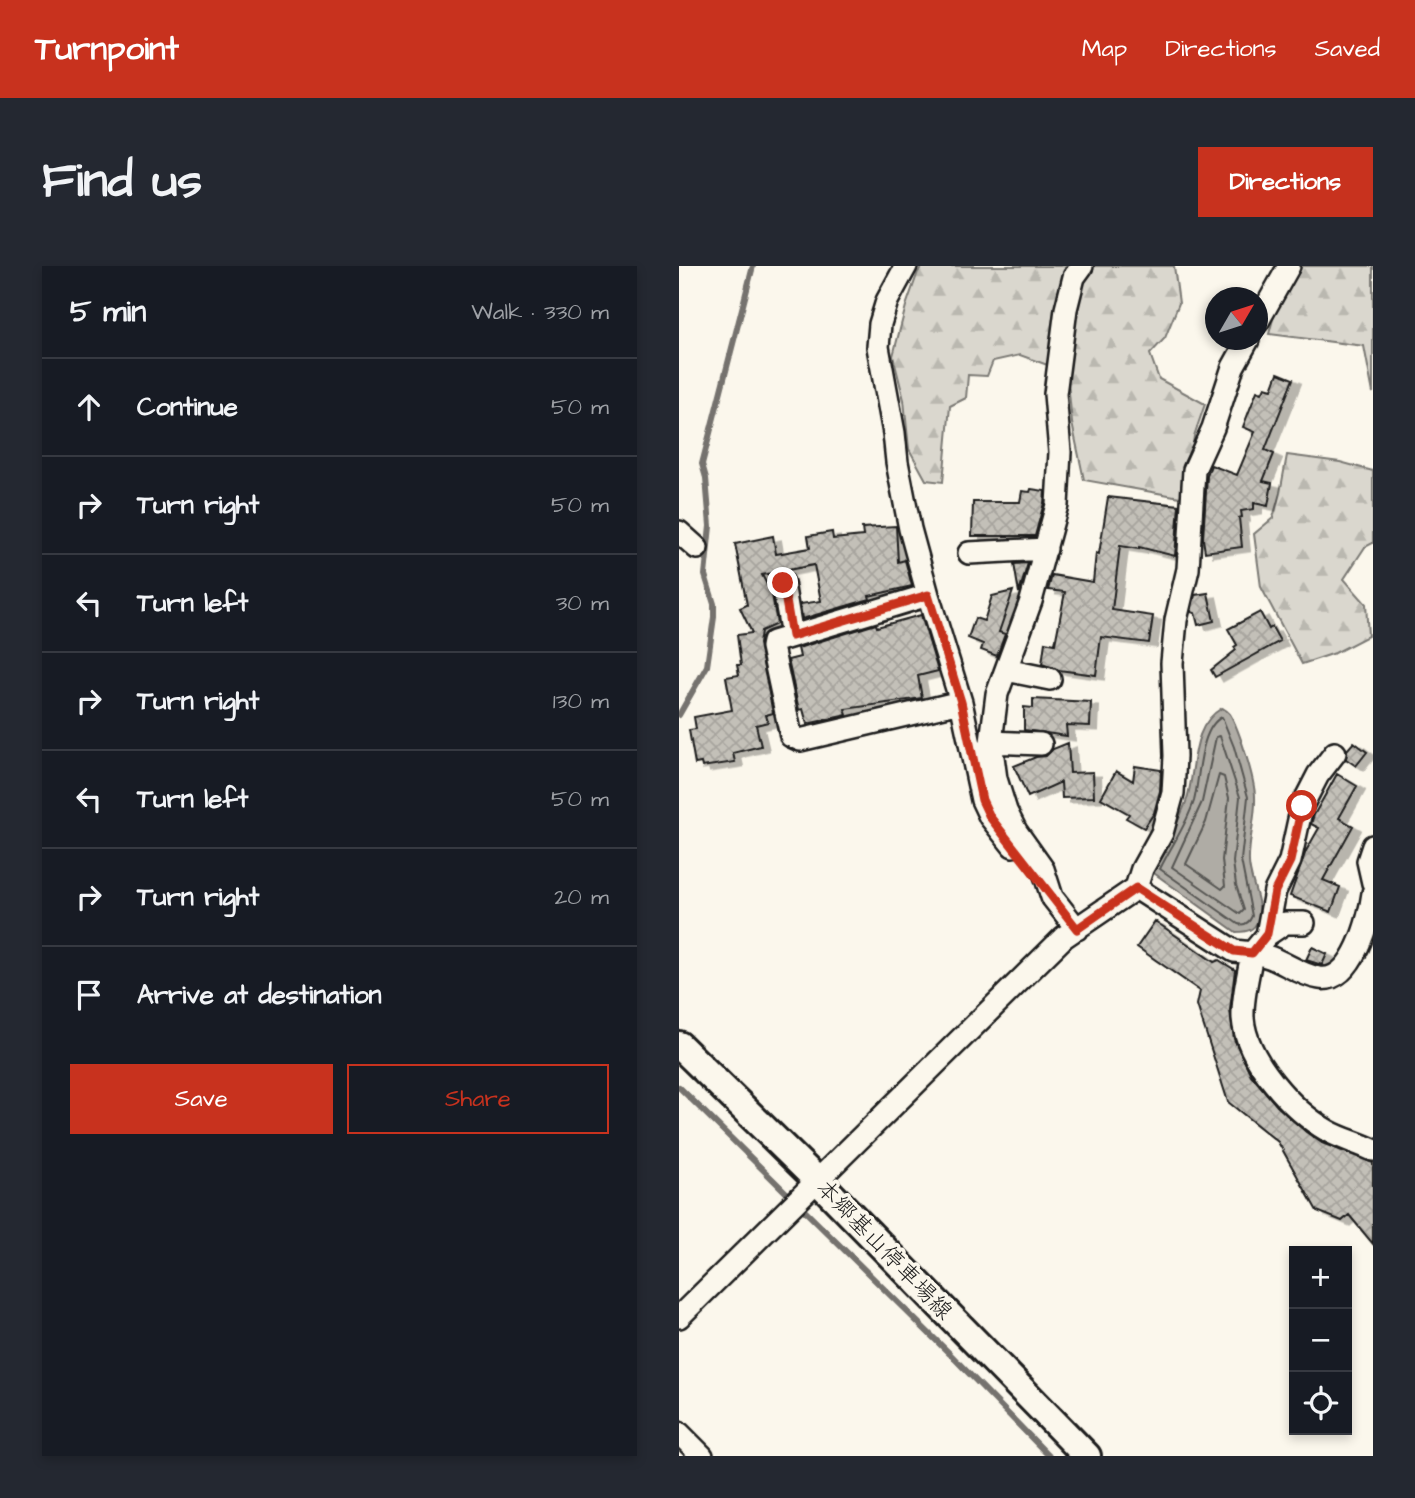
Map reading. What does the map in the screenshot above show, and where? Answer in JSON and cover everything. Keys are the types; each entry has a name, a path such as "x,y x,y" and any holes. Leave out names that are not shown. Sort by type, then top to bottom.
{"main road":[{"name":"本郷基山停車場線","path":"679,1045 817,1181 1087,1456"}],"street":[{"path":"906,266 887,301 880,324 878,347 910,529 961,702 982,800 990,817 1077,929"},
{"path":"1052,897 1043,869 1016,831 1006,811 996,779 991,742 997,694 1031,601 1058,505 1060,452 1055,394 1061,341 1074,277 1082,266"},
{"path":"1268,305 1289,266"},
{"path":"679,1317 1064,937 1136,888 1142,869 1162,833 1173,793 1175,756 1172,663 1176,620 1188,569 1194,470 1213,428 1233,367 1242,350"},
{"path":"679,532 697,548"},
{"path":"969,553 1046,549"},
{"path":"783,583 792,636"},
{"path":"928,595 773,642 791,736 800,740 961,702"},
{"path":"1006,670 1050,679"},
{"path":"991,742 1041,744"},
{"path":"1267,934 1275,891 1290,861 1302,806 1318,775 1335,753"},
{"path":"1373,845 1368,860 1373,883"},
{"path":"1136,888 1234,951 1267,955 1321,979 1333,976 1345,967 1370,918 1373,893"},
{"path":"1304,923 1285,923 1267,934 1252,953 1243,1018 1254,1054 1279,1090 1329,1131 1373,1150"},
{"path":"679,1433 702,1456"}],"green space":[{"path":"923,266 1174,266 1179,303 1165,338 1150,354 1159,379 1205,404 1194,436 1186,498 1084,480 1072,423 1067,372 1020,355 993,361 987,376 968,375 966,398 950,406 943,482 926,480 909,449 904,400 893,356 906,306 918,272"},
{"path":"1295,266 1373,266 1373,393 1364,346 1269,334 1278,300"},
{"path":"1287,455 1340,462 1373,471 1373,543 1365,547 1344,579 1366,604 1368,636 1335,653 1302,664 1261,587 1254,534 1273,518"}],"water":[{"path":"1222,708 1230,714 1238,731 1254,789 1249,862 1259,914 1254,927 1243,932 1236,932 1151,871 1186,802 1196,750 1204,726 1211,716"}],"building":[{"path":"1278,373 1293,379 1265,450 1274,454 1263,481 1272,483 1268,506 1254,503 1254,509 1241,511 1242,517 1239,518 1242,547 1205,552 1203,539 1207,476 1211,465 1237,475 1255,432 1243,427 1257,391 1262,393 1265,387 1272,389"},
{"path":"1031,489 1045,491 1035,536 972,536 973,502 1020,502 1022,491 1030,492"},
{"path":"1108,497 1179,505 1175,556 1139,547 1120,546 1112,610 1153,616 1149,643 1101,637 1096,675 1059,670 1042,664 1045,642 1055,644 1065,592 1048,590 1052,575 1093,582"},
{"path":"896,526 898,562 905,560 912,586 869,596 870,599 802,619 800,604 821,601 814,565 762,575 772,594 777,624 761,631 759,644 773,713 766,715 768,722 756,725 761,746 733,753 735,762 702,767 701,763 695,764 689,730 696,729 694,717 732,710 726,677 739,675 737,665 741,665 737,635 752,633 740,608 747,605 735,544 773,536 776,554 810,548 808,536 832,532 833,539 863,536 862,528"},
{"path":"1028,563 1019,593 1014,564"},
{"path":"1013,591 999,632 1005,634 997,656 981,650 983,644 968,638 975,618 984,621 992,596"},
{"path":"1208,593 1214,621 1198,625 1195,613 1191,612 1195,595"},
{"path":"1260,612 1269,629 1272,627 1280,641 1215,677 1211,670 1236,650 1234,647 1237,645 1228,629"},
{"path":"921,615 938,671 918,676 922,698 845,709 847,715 807,724 803,709 799,710 788,660 800,657 798,648 876,624 877,627"},
{"path":"1033,699 1091,702 1090,726 1066,725 1067,736 1024,730 1024,707 1033,708"},
{"path":"1354,742 1367,752 1356,766 1346,759 1347,750"},
{"path":"1068,743 1070,773 1093,772 1094,797 1062,798 1061,782 1028,797 1014,766 1046,756 1053,749"},
{"path":"1135,766 1161,770 1160,791 1154,813 1144,828 1126,818 1129,814 1101,798 1116,771 1133,781"},
{"path":"1337,774 1357,786 1339,818 1353,826 1323,880 1340,887 1331,912 1290,896 1306,851 1319,828 1311,824 1314,815"},
{"path":"1155,921 1214,962 1219,960 1235,970 1230,1010 1234,1039 1251,1075 1277,1106 1322,1143 1373,1163 1373,1244 1349,1215 1342,1221 1317,1211 1278,1142 1228,1102 1197,1005 1200,991 1137,947"},
{"path":"1312,947 1327,954 1322,965 1306,960"}],"waterway":[{"path":"679,715 707,666 714,604 705,575 710,526 706,478 702,464 753,266"},
{"path":"679,1087 950,1354 1049,1456"}],"route":[{"path":"783,583 792,636 928,595 961,702 982,800 990,817 1077,929 1136,888 1234,951 1252,953 1267,934 1275,891 1290,861 1302,806"}]}
